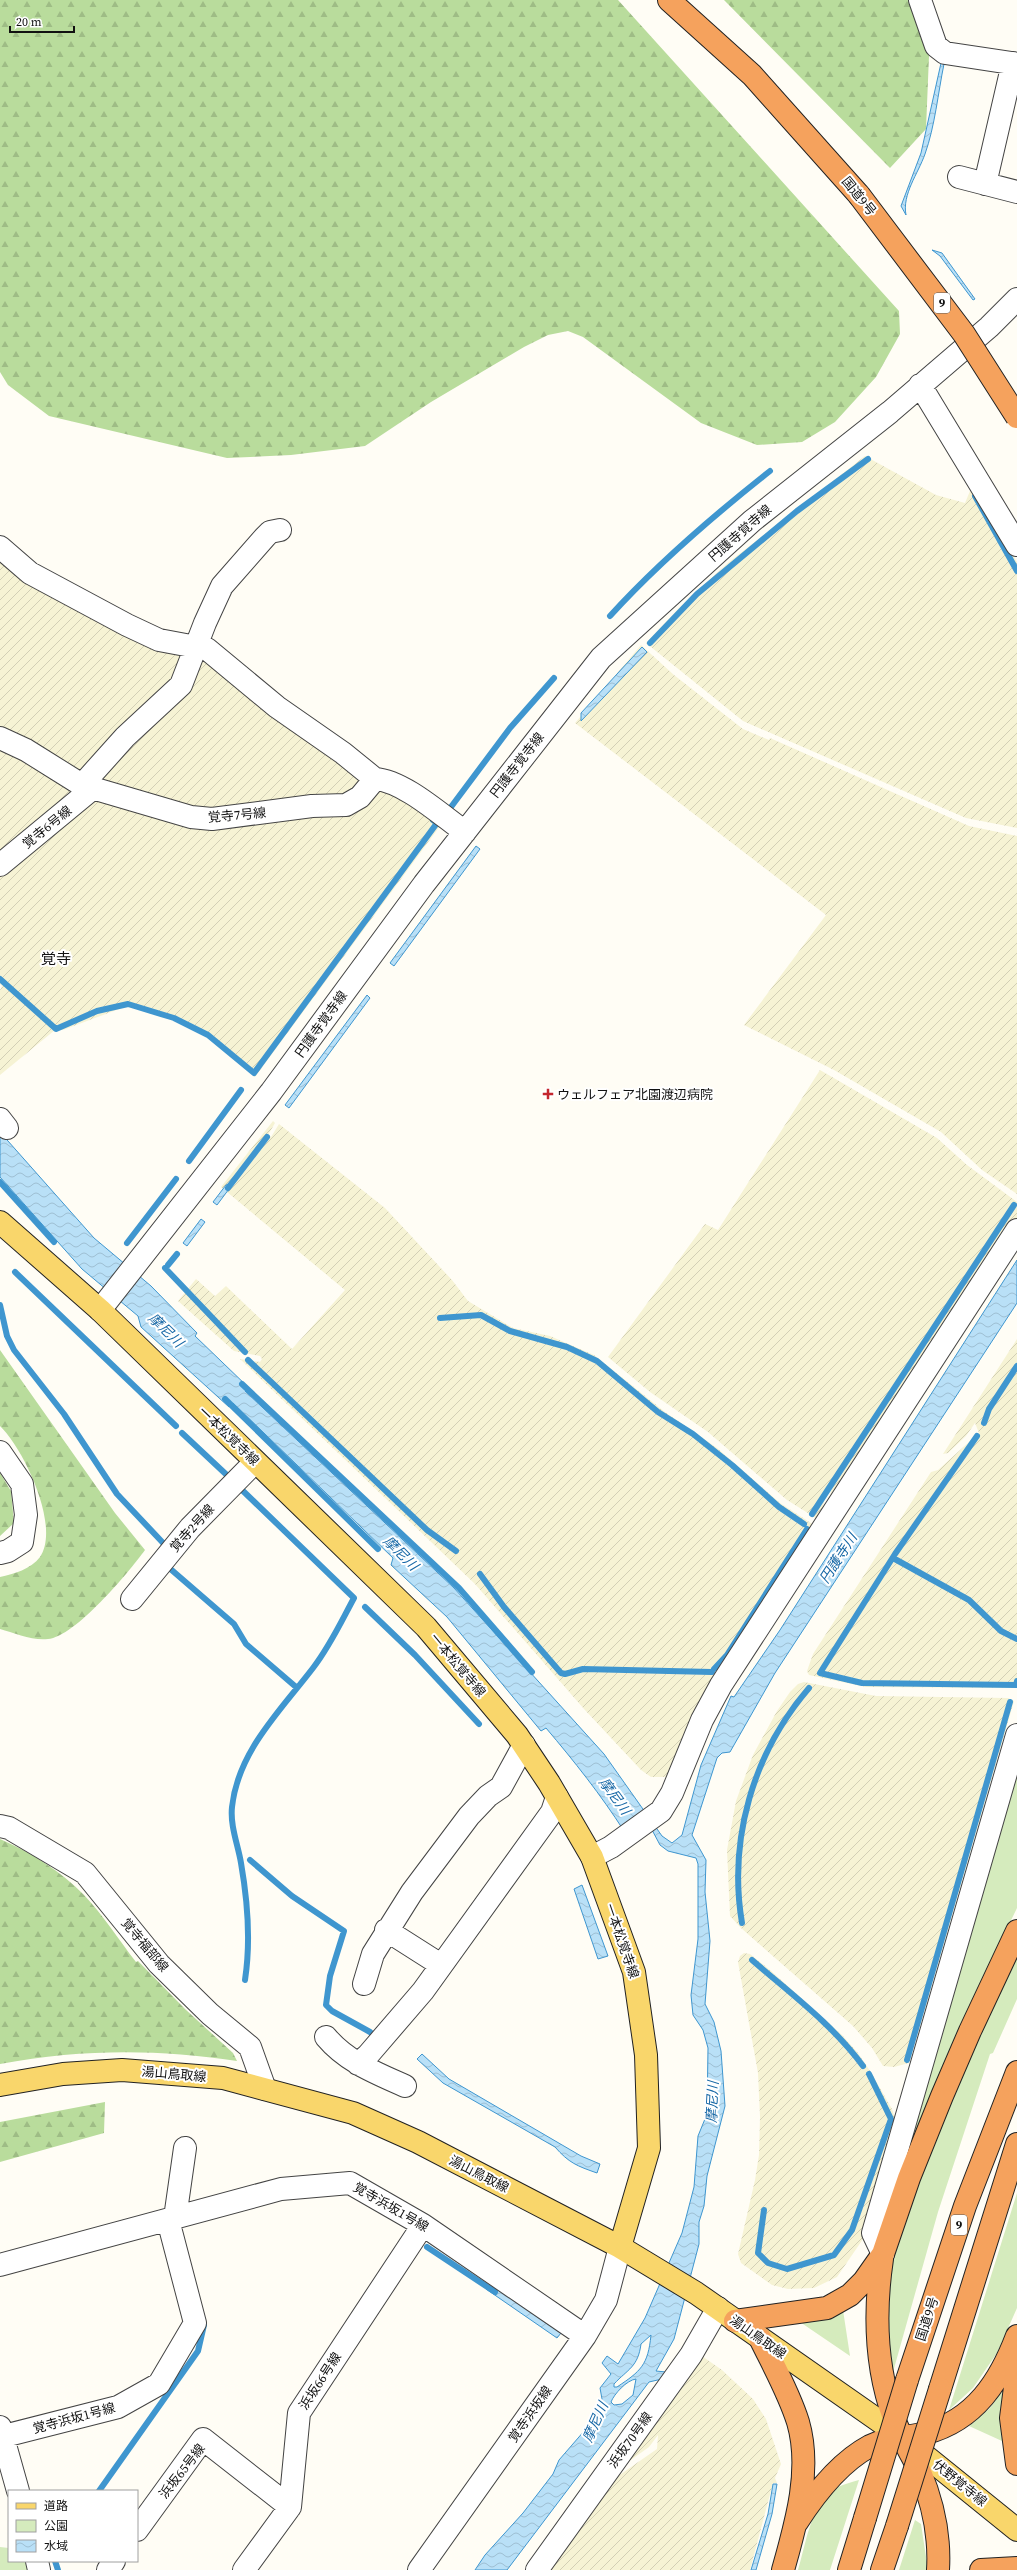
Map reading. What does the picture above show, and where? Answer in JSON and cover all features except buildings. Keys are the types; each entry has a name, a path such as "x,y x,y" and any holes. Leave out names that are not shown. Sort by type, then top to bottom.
{"highway":[{"name":"国道9号","path":"670,0 752,75 859,195 964,334 1017,417"},
{"path":"938,2570 937,2541 930,2503 920,2472 902,2437 888,2399 876,2331 877,2295 883,2254 909,2178 947,2083 1017,1931"},
{"name":"国道9号","path":"849,2570 907,2380 965,2206 1017,2072"},
{"path":"882,2570 1017,2144"},
{"path":"735,2321 809,2312 834,2305 857,2289 883,2254"},
{"path":"797,2522 820,2490 857,2454 877,2443 924,2433 947,2425 979,2402 1004,2369 1017,2336"},
{"path":"760,2338 793,2408 799,2428 803,2464 797,2522 783,2570"},
{"path":"1017,2372 1011,2418 1017,2464"},
{"path":"981,2570 1017,2568"}],"main road":[{"name":"一本松覚寺線","path":"0,1222 104,1304 255,1462 426,1627 524,1745 557,1797 592,1857 634,1972 646,2055 649,2148 620,2247"},
{"name":"湯山鳥取線","path":"0,2085 63,2074 122,2070 223,2078 352,2113 418,2142 620,2247 696,2293 902,2437"},
{"name":"伏野覚寺線","path":"902,2437 1017,2530"}],"street":[{"path":"920,0 936,46 945,53 1015,64 985,184"},
{"path":"959,177 1017,192"},
{"name":"円護寺覚寺線","path":"104,1304 271,1092 465,832 600,658 752,521 920,385 989,327 1017,300"},
{"path":"920,385 1017,545"},
{"name":"覚寺6号線","path":"0,865 87,787 125,737 181,685 222,586 264,537 270,532 280,530"},
{"path":"0,547 30,574 128,625 159,640 207,649 277,707 343,753 375,779 386,780 411,793 465,832"},
{"name":"覚寺7号線","path":"0,738 32,753 87,787 131,798 191,817 212,819 312,806 346,805 360,797 375,779"},
{"path":"592,1857 611,1847 656,1816 672,1794 702,1720 721,1685 1017,1230"},
{"path":"0,1452 22,1484 26,1515 22,1542 8,1551 0,1553"},
{"name":"覚寺2号線","path":"132,1599 190,1528 255,1462"},
{"path":"883,2254 873,2233 1017,1735"},
{"path":"364,1984 373,1954 386,1930 412,1892 469,1816 488,1796 501,1787 524,1745"},
{"path":"358,2064 368,2055 423,1991 552,1812 557,1797"},
{"name":"覚寺福部線","path":"0,1826 9,1828 85,1873 159,1964 210,2014 250,2047 265,2089"},
{"path":"386,1930 441,1965"},
{"path":"326,2038 337,2050 358,2064 405,2086"},
{"path":"171,2219 185,2148"},
{"name":"覚寺浜坂1号線","path":"0,2265 281,2189 350,2183 423,2225 586,2336"},
{"name":"覚寺浜坂1号線","path":"1,2433 118,2407 159,2384 195,2323 171,2219"},
{"name":"浜坂66号線","path":"290,2508 299,2413 423,2225"},
{"name":"覚寺浜坂線","path":"419,2570 586,2336 606,2300 620,2247"},
{"name":"浜坂70号線","path":"537,2570 691,2355 718,2308"},
{"path":"1,2433 18,2490"},
{"name":"浜坂65号線","path":"138,2529 203,2439 290,2508"},
{"path":"244,2570 290,2508"}],"shaded area":[{"path":"865,456 936,495 965,503 970,491 978,493 1017,562 1017,828 966,818 743,721 646,643 678,609 729,562"},
{"path":"0,553 188,660 83,779 0,735"},
{"path":"641,645 674,675 743,729 769,740 770,738 969,826 1017,836 1017,1194 982,1170 941,1132 834,1070 744,1025 826,915 575,723"},
{"path":"199,651 369,776 358,793 222,815 90,783"},
{"path":"0,741 80,789 0,862"},
{"path":"377,784 443,822 255,1077 206,1036 172,1020 127,1006 63,1030 55,1030 0,1075 0,990 2,986 0,984 0,869 94,793 174,815 301,810"},
{"path":"820,1070 937,1138 967,1165 1017,1202 1017,1221 825,1517 832,1488 828,1488 819,1520 787,1500 708,1432 650,1392 608,1357 705,1224 718,1230"},
{"path":"273,1121 275,1123 268,1135 271,1137 279,1124 385,1208 452,1280 468,1301 513,1328 550,1336 594,1355 665,1412 717,1448 780,1503 817,1527 672,1774 665,1777 651,1777 641,1770 584,1709 475,1584 240,1359 260,1362 262,1359 260,1356 234,1351 178,1301 196,1279 215,1296 226,1286 292,1349 345,1290 221,1187"},
{"path":"1017,1339 1017,1688 866,1687 809,1675 807,1671 813,1654 931,1472 938,1470 979,1433 975,1423 966,1436 948,1453 943,1454"},
{"path":"804,1682 876,1696 1008,1698 1014,1701 909,2063 894,2067 883,2066 872,2048 853,2026 741,1928 730,1916 727,1850 736,1801 753,1755 777,1711 790,1692 798,1684"},
{"path":"744,1953 750,1954 770,1970 842,2035 858,2053 872,2074 892,2109 895,2118 895,2124 863,2239 837,2277 814,2288 788,2289 772,2285 741,2263 738,2254 755,2180 759,2155 760,2117 758,2073 738,1962 740,1956"},
{"path":"699,2354 722,2370 753,2399 766,2419 781,2464 775,2478 777,2483 773,2483 750,2570 542,2570 607,2480 621,2474 657,2449 658,2435 649,2447 617,2470"}],"green space":[{"path":"0,0 618,0 899,311 900,334 876,377 835,422 802,442 757,445 701,423 583,337 568,331 548,335 524,347 431,402 365,446 291,455 227,458 49,416 8,385 0,372"},
{"path":"724,0 908,0 913,4 929,56 926,129 890,168"},
{"path":"0,1350 115,1513 145,1550 127,1573 86,1616 59,1636 48,1639 30,1638 0,1629 0,1577 32,1565 40,1557 45,1543 46,1527 43,1508 28,1469 19,1451 0,1426"},
{"path":"0,1473 11,1491 14,1523 0,1536"},
{"path":"1017,1758 1017,1908 999,1945 903,2166"},
{"path":"0,1839 45,1863 75,1886 98,1911 136,1962 138,1961 185,2009 233,2053 237,2061 177,2054 119,2052 90,2053 30,2059 0,2064"},
{"path":"1017,1949 1017,1999 993,2053 990,2054 938,2212 893,2372 883,2327 891,2264 902,2222 921,2168"},
{"path":"105,2102 104,2133 0,2162 0,2122"},
{"path":"1017,2193 1017,2308 997,2353 973,2388 949,2410"},
{"path":"843,2310 850,2356 800,2322"},
{"path":"1005,2388 1000,2417 1002,2441 969,2426 989,2409"},
{"path":"859,2480 830,2570 798,2570 811,2524 821,2502 838,2487"},
{"path":"915,2520 921,2524 928,2570 899,2570"},
{"path":"0,2547 8,2548 8,2562 29,2562 32,2570 0,2570"}],"water":[{"path":"941,63 944,64 931,132 922,162 908,192 905,207 906,215 901,206 921,153"},
{"path":"932,250 942,253 975,299 973,300 940,256"},
{"path":"642,647 647,652 581,721 581,713"},
{"path":"476,846 480,849 394,966 390,963"},
{"path":"367,995 370,998 289,1108 285,1105"},
{"path":"0,1132 94,1238 151,1286 197,1333 195,1336 249,1388 245,1391 454,1588 604,1754 662,1836 672,1843 682,1835 701,1765 731,1696 734,1697 780,1630 1017,1260 1017,1303 775,1673 730,1752 722,1753 717,1758 692,1835 706,1860 705,1892 710,1941 705,2004 714,2022 721,2051 725,2106 707,2176 704,2206 699,2222 699,2244 674,2339 656,2371 666,2372 662,2379 649,2382 507,2570 475,2570 485,2555 523,2513 553,2474 559,2460 585,2430 602,2399 600,2388 611,2374 602,2363 607,2356 618,2364 645,2318 682,2233 694,2187 698,2136 707,2114 708,2048 703,2030 693,2015 691,1995 698,1939 698,1864 696,1858 668,1851 660,1845 651,1828 624,1831 587,1778 546,1728 541,1731 447,1617 391,1565 393,1558 233,1403 229,1407 141,1327 138,1316 82,1269 0,1177","holes":["651,2335 648,2354 642,2366 632,2376 617,2387 614,2387 614,2384 635,2363 640,2352 641,2344","636,2379 633,2395 622,2404 614,2405 611,2402 618,2391 629,2382"]},
{"path":"235,1181 217,1205 213,1202 226,1185"},
{"path":"201,1219 205,1222 187,1246 183,1243"},
{"path":"582,1885 608,1956 598,1959 574,1889"},
{"path":"422,2054 449,2079 581,2156 600,2164 597,2173 574,2163 565,2157 555,2147 443,2083 417,2059"},
{"path":"490,2284 561,2333 557,2338 486,2289"},
{"path":"773,2484 777,2484 772,2514 756,2570 751,2570 768,2514"}],"waterway":[{"path":"650,643 697,594 797,511 868,459"},
{"path":"610,616 667,558 770,471"},
{"path":"975,496 1017,571"},
{"path":"448,811 510,728 554,678"},
{"path":"0,979 56,1029 97,1011 128,1004 174,1018 208,1035 254,1073 437,823 433,820"},
{"path":"189,1161 241,1090"},
{"path":"228,1188 267,1137"},
{"path":"127,1243 176,1179"},
{"path":"0,1182 54,1242"},
{"path":"812,1514 1014,1205"},
{"path":"168,1265 177,1254"},
{"path":"165,1268 245,1352"},
{"path":"15,1272 176,1426"},
{"path":"0,1305 7,1336 14,1350 64,1414 117,1494 165,1545"},
{"path":"440,1318 481,1315 510,1331 567,1347 597,1361 658,1412 693,1434 732,1465 779,1507 804,1524"},
{"path":"248,1360 427,1530 456,1551"},
{"path":"984,1423 989,1409 1017,1366"},
{"name":"摩尼川","path":"242,1384 459,1588 532,1672"},
{"name":"摩尼川","path":"225,1399 378,1549"},
{"path":"182,1433 230,1478"},
{"path":"977,1436 895,1554 820,1673 862,1683 1016,1685 1017,1681"},
{"path":"241,1489 354,1598 319,1660 275,1716 252,1749 236,1787 232,1807 232,1821 240,1856 248,1922 248,1951 245,1980"},
{"path":"714,1669 727,1655 807,1529"},
{"path":"893,1558 969,1600 1001,1631 1017,1639"},
{"path":"167,1566 234,1624 246,1644 296,1687"},
{"path":"480,1574 504,1607 561,1673 565,1674 583,1669 712,1672"},
{"path":"365,1607 415,1655 479,1724"},
{"path":"742,1923 739,1892 739,1860 742,1829 749,1799 773,1740 789,1713 809,1688"},
{"path":"907,2060 1010,1702"},
{"path":"250,1860 292,1896 344,1931 330,1976 326,2005 332,2011 370,2032"},
{"path":"752,1960 825,2023 863,2066"},
{"path":"764,2210 758,2253 768,2263 787,2269 834,2255 852,2230 891,2119 869,2074"},
{"path":"427,2247 495,2292"},
{"path":"100,2490 198,2351 204,2325"},
{"path":"55,2562 58,2570"}],"place":[{"name":"ウェルフェア北園渡辺病院","path":"548,1094"}],"district":[{"name":"覚寺","path":"56,958"}],"water label":[{"name":"円護寺川","path":"838,1558"}]}
